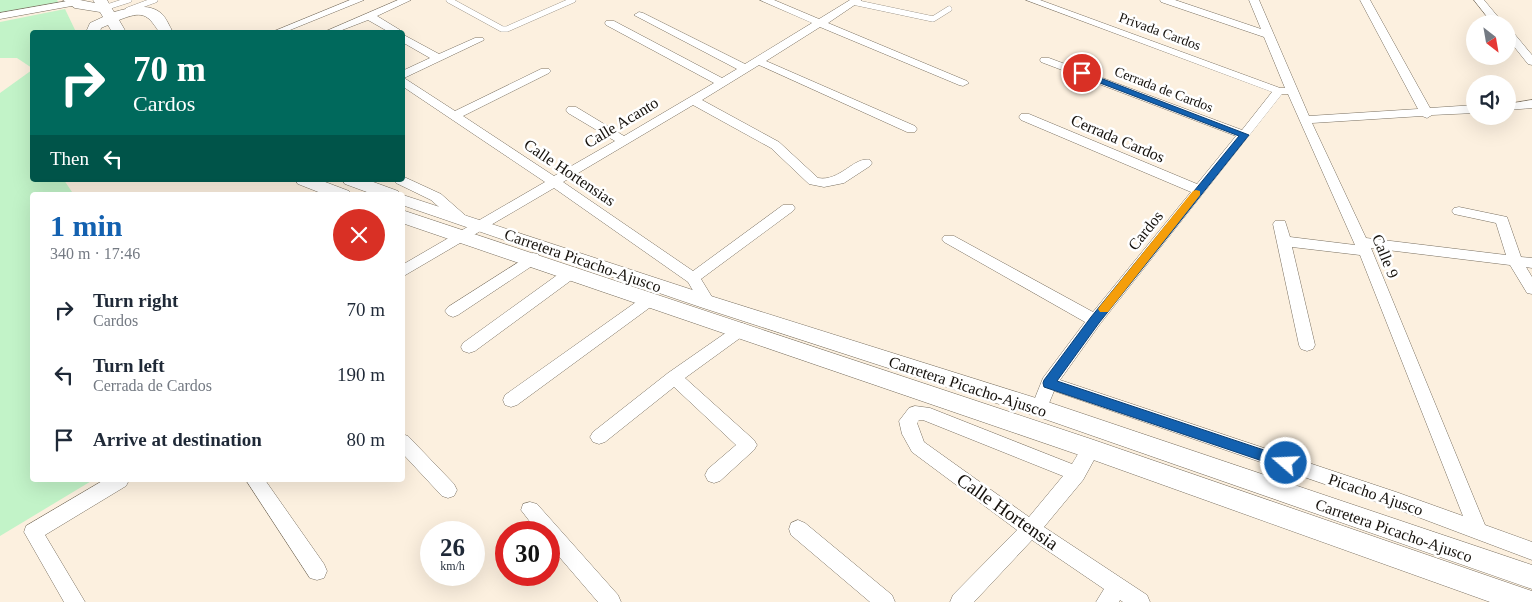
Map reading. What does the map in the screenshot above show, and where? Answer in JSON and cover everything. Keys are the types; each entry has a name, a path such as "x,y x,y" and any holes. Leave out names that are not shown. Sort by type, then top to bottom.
{"main road":[{"path":"72,1 105,8 150,13 158,17 165,30"},
{"path":"94,30 105,8"},
{"path":"105,8 118,30"},
{"path":"309,182 335,192"},
{"path":"356,182 384,192"},
{"name":"Carretera Picacho-Ajusco","path":"405,200 468,227 533,258 1091,449 1515,600"},
{"name":"Carretera Picacho-Ajusco","path":"405,216 468,227 1039,408 1532,577"},
{"path":"1502,566 1515,600"}],"street":[{"path":"282,30 359,0"},
{"path":"334,30 406,0"},
{"path":"766,0 963,83"},
{"name":"Privada Cardos","path":"1031,0 1286,91"},
{"path":"1166,0 1270,35"},
{"name":"Calle 9","path":"1254,0 1270,35 1286,91 1305,120 1363,247 1477,529"},
{"path":"1365,0 1426,114"},
{"path":"1479,0 1492,15"},
{"path":"0,16 72,1"},
{"name":"Calle Acanto","path":"405,270 468,227 554,182 722,83 855,1"},
{"path":"639,15 745,69"},
{"path":"369,16 393,30"},
{"path":"310,20 326,30"},
{"path":"610,23 722,83"},
{"path":"405,39 437,58"},
{"path":"405,74 479,40"},
{"path":"1516,43 1532,62"},
{"name":"Cerrada de Cardos","path":"1045,60 1245,135"},
{"path":"758,61 911,130"},
{"path":"455,116 545,71"},
{"name":"Calle Hortensias","path":"405,83 554,182 693,278 707,302"},
{"name":"Cardos","path":"1039,408 1049,383 1095,320 1199,190 1245,135 1286,91"},
{"path":"693,100 783,150 814,180 824,183 839,180 866,163"},
{"path":"1516,106 1532,104"},
{"path":"572,110 624,141"},
{"path":"1305,120 1466,111"},
{"name":"Cerrada Cardos","path":"1025,117 1199,190"},
{"path":"405,182 436,198 468,227"},
{"path":"693,278 788,208"},
{"path":"1459,211 1502,220 1515,261 1532,290"},
{"path":"1280,224 1307,345"},
{"path":"949,239 1095,320"},
{"path":"1284,241 1532,263"},
{"path":"454,311 533,258"},
{"path":"469,346 572,272"},
{"path":"511,400 651,299"},
{"path":"599,438 674,378 742,329"},
{"path":"674,378 748,445 714,475"},
{"name":"Picacho Ajusco","path":"1049,383 1477,529 1532,552"},
{"name":"Calle Hortensia","path":"1077,474 924,414 915,413 908,421 911,434 918,447 1030,528 1112,594 1140,602"},
{"path":"405,444 448,490"},
{"path":"960,602 1030,528 1077,474 1091,449"},
{"path":"75,602 33,532 117,482"},
{"path":"256,482 317,571"},
{"path":"530,510 612,602"},
{"path":"798,529 885,602"}],"lane":[{"path":"105,8 129,0"},
{"path":"105,8 155,0"},
{"path":"449,0 502,29 507,29 573,0"},
{"path":"855,1 933,19 949,10"}],"green space":[{"path":"0,0 57,0 59,3 0,13"},
{"path":"65,9 75,30 30,30 30,67 17,58 0,58 0,22"},
{"path":"30,71 30,182 65,182 72,192 30,192 30,482 90,482 0,536 0,93"}],"slow traffic":[{"path":"1104,309 1196,193"}],"route":[{"path":"1082,73 1245,135 1095,320 1049,383 1286,463"}]}
